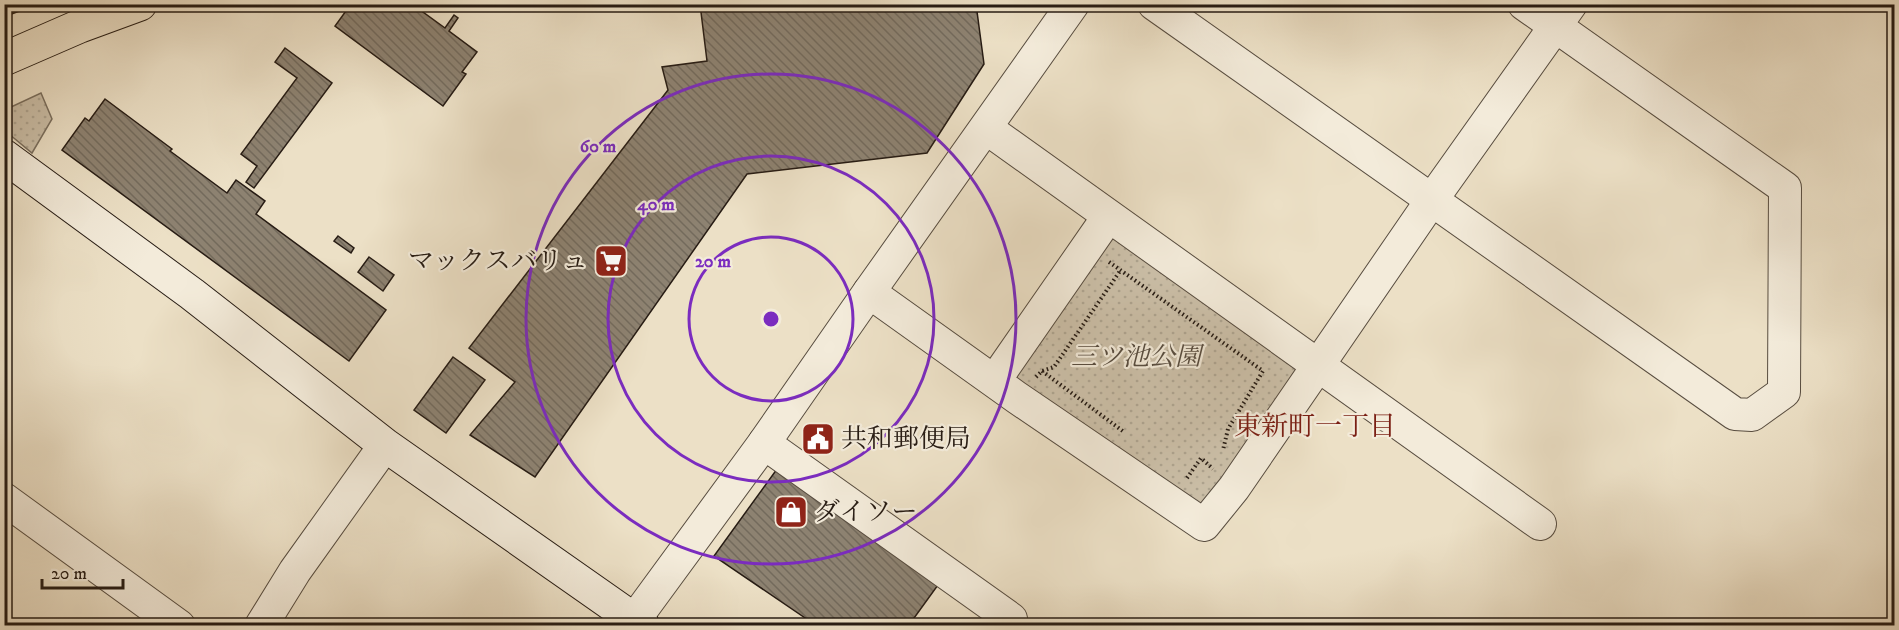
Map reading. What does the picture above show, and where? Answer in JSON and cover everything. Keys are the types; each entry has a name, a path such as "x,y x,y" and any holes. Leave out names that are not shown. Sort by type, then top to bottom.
{"main road":[{"path":"4,59 80,26 140,4"}],"street":[{"path":"4,156 192,294 385,445 639,622 1073,4"},
{"path":"1154,4 1735,414 1752,415 1784,392 1785,188 1563,15 1524,4"},
{"path":"869,292 1005,389 1204,525 1230,484 1318,365 1563,15"},
{"path":"986,128 1540,524"},
{"path":"1005,389 1108,217"},
{"path":"764,443 1011,619"},
{"path":"261,626 295,571 385,445"},
{"path":"4,499 179,626"}],"path":[{"path":"1005,389 1054,367 1120,271 1263,371 1228,429 1222,454 1230,484"},
{"path":"1042,371 1133,438"},
{"path":"1178,472 1187,479 1201,459 1230,484"}],"green space":[{"path":"41,93 52,119 32,153 9,134 11,107"},
{"name":"三ツ池公園","path":"1115,232 1294,362 1298,375 1207,501 1191,506 1013,380"}],"building":[{"path":"4,4 20,4 22,10 4,17"},
{"path":"351,4 428,4 423,12 445,28 454,15 458,18 449,31 477,52 462,72 466,74 443,106 335,26"},
{"name":"マックスバリュ","path":"700,4 976,4 984,64 927,153 747,174 535,477 470,435 515,382 469,348 668,90 662,67 707,61"},
{"path":"285,48 332,83 254,188 246,182 257,166 241,154 297,78 275,62"},
{"path":"105,99 227,193 236,180 265,201 256,214 386,310 349,361 62,150 85,118 89,121"},
{"path":"338,236 354,248 351,253 334,241"},
{"path":"369,257 394,275 383,291 358,272"},
{"path":"453,357 485,380 446,433 414,410"},
{"name":"ダイソー","path":"777,469 938,585 909,625 817,626 714,556"}],"place":[{"name":"マックスバリュ","path":"611,261"},
{"name":"共和郵便局","path":"818,439"},
{"name":"ダイソー","path":"791,512"}],"district":[{"name":"東新町一丁目","path":"1315,427"}]}
